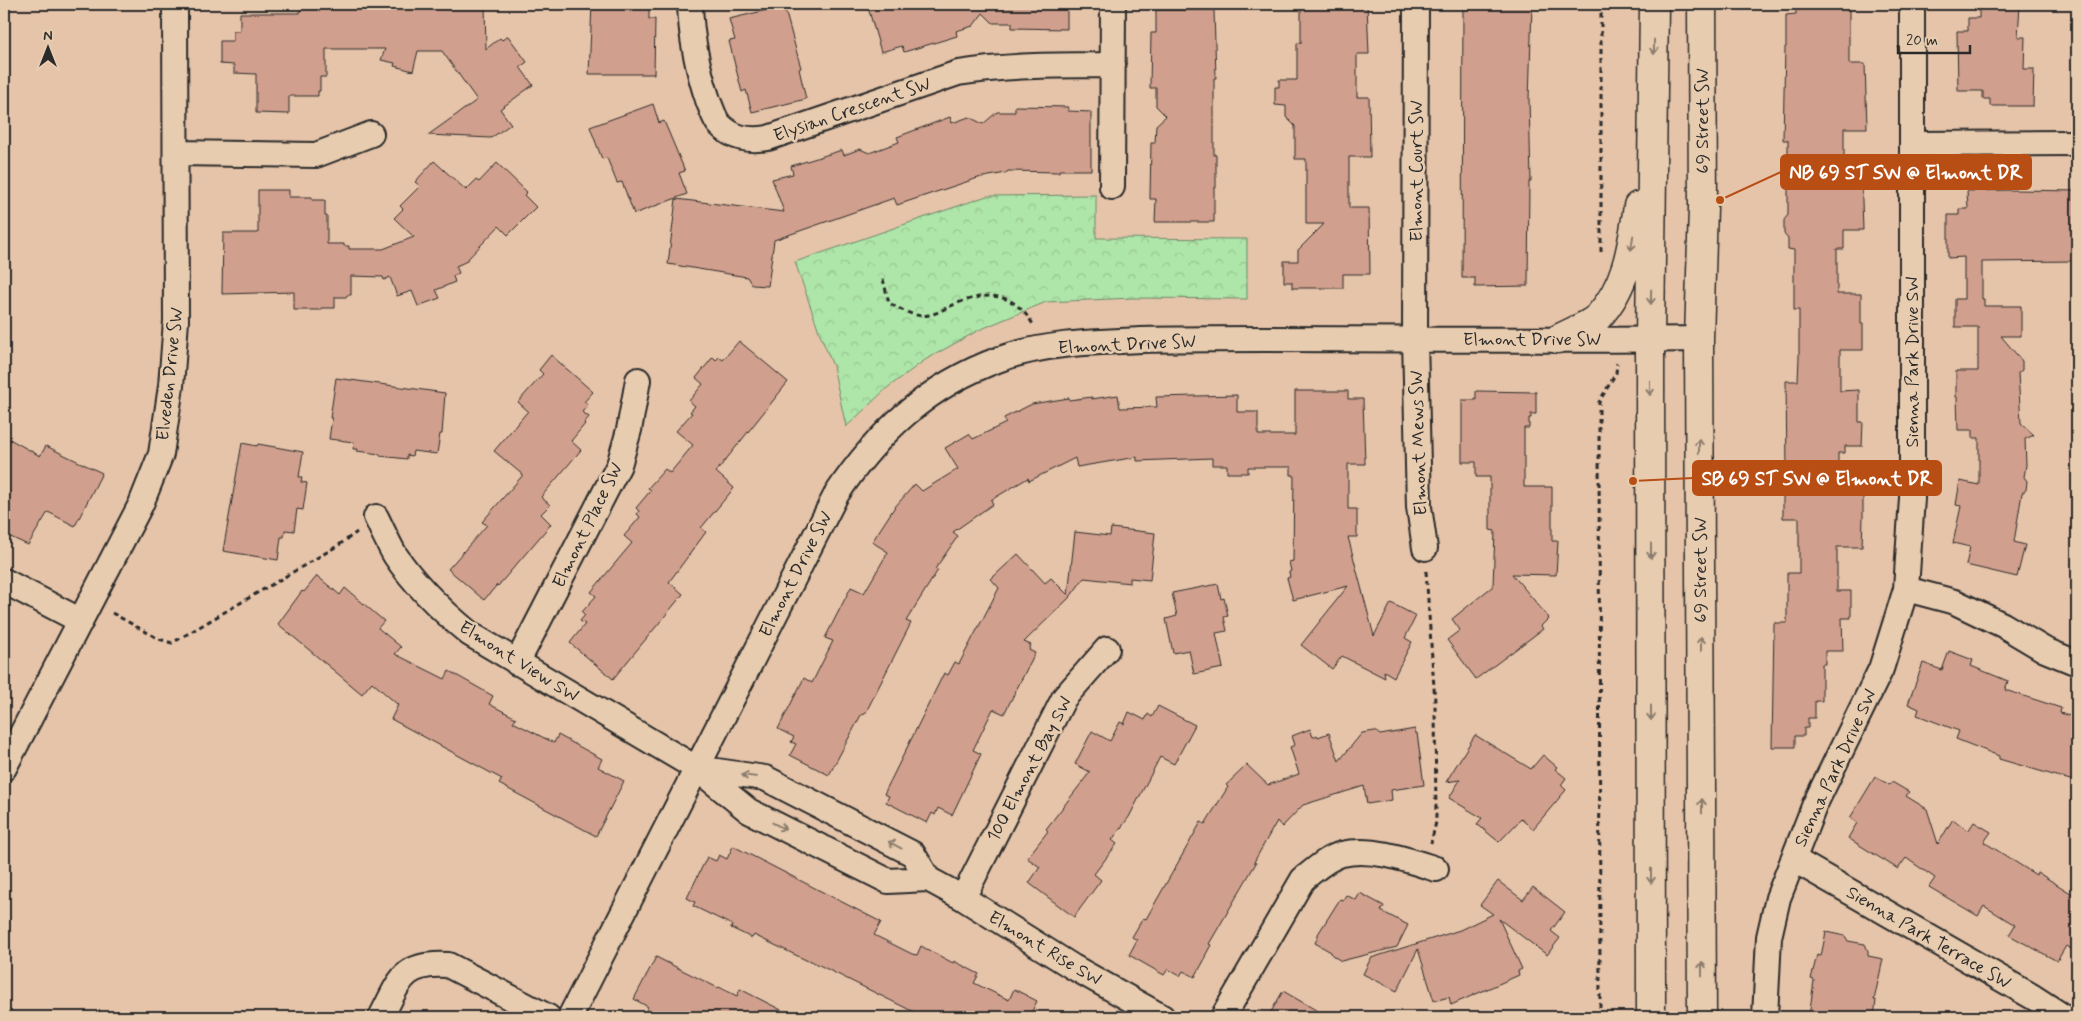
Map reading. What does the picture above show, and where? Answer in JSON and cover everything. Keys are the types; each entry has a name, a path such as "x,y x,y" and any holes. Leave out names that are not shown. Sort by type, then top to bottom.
{"main road":[{"path":"1651,1017 1650,340 1654,4"},
{"name":"69 Street SW","path":"1702,4 1703,208 1698,339 1702,1017"},
{"path":"1558,339 1597,318 1618,286 1627,268 1632,248 1654,91"}],"street":[{"name":"Elveden Drive SW","path":"4,768 141,504 161,454 170,395 176,321 175,4"},
{"name":"Elysian Crescent SW","path":"690,4 695,52 717,122 732,134 743,139 768,138 958,74 988,68 1112,65"},
{"path":"1112,187 1113,4"},
{"name":"Elmont Court SW","path":"1415,338 1416,4"},
{"name":"Sienna Park Drive SW","path":"1765,1017 1769,937 1778,898 1815,804 1881,669 1906,589 1912,498 1912,4"},
{"path":"176,153 316,155 371,134"},
{"path":"1913,144 2077,143"},
{"name":"Elmont Drive SW","path":"570,1017 836,495 863,457 893,424 932,394 965,375 1000,359 1047,348 1104,341 1415,338 1698,339"},
{"name":"Elmont Mews SW","path":"1415,338 1419,507 1424,548"},
{"name":"Elmont Place SW","path":"518,663 619,465 629,430 638,380"},
{"name":"Elmont View SW","path":"376,517 395,555 429,597 450,618 470,634 696,768"},
{"path":"4,581 81,621"},
{"path":"1906,589 1955,602 2003,625 2046,650 2077,663"},
{"name":"100 Elmont Bay SW","path":"963,898 1064,698 1107,648"},
{"path":"696,768 765,778 913,854 928,879 888,881 749,811 696,768"},
{"path":"820,847 836,814"},
{"path":"1223,1017 1303,880 1323,863 1341,854 1357,853 1400,858 1431,868"},
{"name":"Sienna Park Terrace SW","path":"1793,859 2033,997 2064,1017"},
{"name":"Elmont Rise SW","path":"928,879 963,898 1073,967 1162,1017"},
{"path":"381,1017 401,980 411,970 424,965 435,964 448,965 548,1017"}],"path":[{"path":"1601,4 1601,257"},
{"path":"883,279 890,303 907,314 929,315 979,296 995,295 1012,300 1024,310 1047,348"},
{"path":"1600,1017 1599,402 1616,374"},
{"path":"123,621 172,643 339,545 376,517"},
{"path":"1424,548 1435,702 1436,822 1431,868"}],"green space":[{"path":"1096,195 1096,238 1247,239 1247,299 1132,298 1046,302 979,330 925,360 887,388 846,427 833,366 795,262 987,196"}],"building":[{"path":"300,4 396,6 416,4 485,4 486,49 500,38 502,40 508,36 527,62 520,67 533,85 500,109 511,124 491,138 428,135 477,100 442,51 418,51 413,71 394,66 395,63 381,60 385,49 326,49 326,77 320,77 318,96 289,96 289,114 256,113 256,74 234,73 234,65 220,64 220,41 233,41 233,31 240,31 240,13 300,13"},
{"path":"592,4 649,4 649,19 655,19 654,74 589,74"},
{"path":"867,4 1067,4 1067,29 1012,28 1012,23 993,23 983,13 973,26 956,31 957,36 904,52 902,46 881,52"},
{"path":"1301,4 1367,4 1369,54 1357,54 1357,97 1369,97 1370,157 1349,157 1349,208 1369,208 1370,274 1343,274 1343,288 1292,288 1292,282 1284,282 1284,261 1298,261 1298,250 1324,224 1306,224 1306,159 1295,159 1295,126 1286,117 1286,106 1275,105 1275,87 1279,87 1279,80 1297,80 1297,43 1301,43"},
{"path":"1463,4 1530,4 1532,6 1529,99 1531,182 1529,182 1528,286 1475,287 1475,278 1462,278"},
{"path":"1796,4 1849,4 1849,64 1865,64 1867,128 1844,128 1844,171 1861,171 1863,230 1844,230 1844,249 1837,249 1837,294 1861,294 1861,324 1863,324 1863,350 1840,350 1840,391 1859,390 1859,422 1863,422 1862,446 1845,446 1845,453 1838,453 1838,490 1863,490 1863,517 1862,547 1837,547 1837,591 1851,591 1851,618 1842,618 1843,651 1825,651 1825,664 1822,664 1822,701 1815,701 1815,718 1808,718 1808,728 1804,728 1804,736 1795,736 1795,747 1772,747 1774,623 1787,623 1787,573 1799,573 1799,518 1783,518 1783,472 1787,472 1786,381 1798,381 1799,357 1799,310 1794,310 1794,250 1788,249 1788,239 1784,234 1784,220 1788,215 1788,140 1783,140 1786,15 1796,14"},
{"path":"1979,4 2020,4 2018,37 2025,37 2024,69 2034,69 2033,106 1990,106 1990,99 1983,99 1983,91 1958,91 1957,31 1968,31 1968,18 1979,18"},
{"path":"784,6 801,68 799,69 806,99 752,112 746,90 742,92 729,41 735,40 729,19"},
{"path":"1156,10 1214,10 1216,78 1214,78 1214,155 1216,155 1216,188 1214,188 1214,222 1155,222 1156,199 1150,199 1151,143 1155,143 1156,125 1166,116 1156,106 1156,88 1150,88 1151,33 1156,33"},
{"path":"653,104 659,123 664,121 685,171 679,173 687,194 634,214 622,182 617,183 607,158 602,159 590,127"},
{"path":"1015,106 1068,107 1068,111 1091,112 1091,170 1059,170 1059,172 1008,171 978,178 897,205 894,198 774,240 768,286 752,285 747,277 668,264 676,199 784,212 772,179 793,174 791,166 842,150 844,155 860,149 869,153 899,142 897,137 950,117 952,123 969,117 983,124 997,112 1015,112"},
{"path":"434,161 466,190 476,180 479,182 497,163 527,192 524,195 536,207 508,235 499,226 465,262 456,266 459,273 453,276 455,282 436,290 440,298 418,306 412,291 397,296 390,277 384,280 383,277 351,276 351,295 335,297 335,308 321,308 321,310 294,310 294,292 222,294 223,233 258,233 258,190 289,190 289,197 312,197 312,200 325,200 327,244 344,244 344,246 349,246 349,249 383,249 414,237 394,218 403,209 400,206 420,186 415,182"},
{"path":"1967,191 2077,191 2077,261 1982,262 1982,299 1984,299 1984,306 2021,306 2021,336 2001,336 2022,361 2022,370 2018,373 2021,423 2034,435 2025,439 2026,465 2024,477 2027,481 2026,490 2022,493 2014,542 2025,545 2017,577 1966,565 1970,547 1953,543 1961,506 1956,505 1960,481 1979,485 1979,438 1973,438 1973,430 1958,430 1956,397 1956,371 1978,371 1978,327 1955,327 1955,299 1964,299 1964,257 1948,258 1948,215 1959,215 1959,209 1968,209"},
{"path":"739,341 788,382 716,472 734,488 701,528 706,532 669,582 683,594 613,679 570,643 585,624 580,621 585,615 582,612 596,596 591,592 632,543 624,536 640,517 637,514 639,511 636,508 651,490 648,488 665,469 670,473 693,445 676,431 692,413 690,412 695,406 689,401 703,384 696,378 713,357 716,360 719,357 723,360"},
{"path":"551,355 593,392 584,402 588,405 582,412 589,417 571,441 581,450 541,497 550,505 541,514 551,524 484,600 448,569 487,525 482,522 523,475 494,451 528,411 518,402 543,374 539,370"},
{"path":"336,378 445,393 442,434 440,434 437,454 413,451 412,456 407,455 407,459 380,456 380,454 353,449 354,442 329,439"},
{"path":"1295,391 1348,391 1348,399 1363,399 1365,464 1348,464 1348,509 1357,509 1357,537 1348,537 1374,636 1391,603 1416,616 1405,638 1412,642 1394,677 1384,671 1385,678 1342,656 1332,669 1301,645 1348,586 1293,600 1287,578 1290,577 1289,572 1291,571 1289,562 1293,561 1294,475 1291,475 1291,467 1248,467 1248,473 1227,473 1227,465 1212,465 1212,458 1137,461 1137,457 1077,467 1075,458 1029,481 1028,478 991,500 993,504 953,532 958,536 935,569 938,570 906,621 911,623 865,714 861,715 829,775 790,755 796,744 791,742 794,737 778,729 804,678 812,683 833,641 825,638 851,587 864,593 888,552 872,542 894,508 915,484 922,491 958,469 945,448 969,434 973,439 1006,423 1004,418 1032,404 1069,398 1069,400 1092,397 1092,399 1118,395 1120,408 1157,407 1156,397 1237,395 1237,412 1258,412 1258,435 1295,435"},
{"path":"1476,391 1536,392 1536,414 1531,414 1531,418 1529,418 1529,428 1524,428 1524,487 1552,487 1552,541 1558,541 1556,575 1512,574 1549,618 1541,626 1543,629 1476,679 1447,640 1460,630 1452,619 1493,586 1495,531 1490,530 1490,477 1476,477 1476,462 1462,462 1462,400 1476,400"},
{"path":"4,436 40,456 46,446 102,473 75,526 48,512 28,545 4,534"},
{"path":"242,443 303,452 299,477 302,477 301,482 307,483 303,510 297,509 294,531 285,530 284,537 281,537 278,560 223,551"},
{"path":"1111,528 1155,533 1150,580 1130,578 1130,583 1084,578 1070,597 1024,642 1031,645 1029,650 1035,653 1004,714 993,709 973,750 981,754 952,815 938,808 935,815 932,813 927,823 886,802 889,796 884,794 944,673 948,675 955,662 959,664 999,588 991,579 1018,554 1045,583 1051,578 1068,595 1075,532 1110,536"},
{"path":"317,576 340,595 345,588 384,621 378,628 401,647 395,654 445,679 449,671 493,696 489,704 516,718 513,722 554,743 558,735 602,759 598,767 624,781 596,836 499,784 502,779 391,719 398,705 372,682 362,694 278,624 302,591 304,592"},
{"path":"1218,584 1221,599 1224,598 1228,616 1224,617 1227,631 1216,633 1223,668 1194,674 1189,650 1173,653 1166,619 1177,616 1172,593"},
{"path":"1949,651 1973,660 1971,666 2008,681 2005,690 2061,708 2060,713 2077,718 2077,782 1999,759 1999,756 1956,739 1959,731 1917,715 1919,709 1908,704 1923,663 1942,670"},
{"path":"1158,706 1195,725 1174,764 1160,757 1129,817 1112,840 1117,844 1094,874 1101,880 1074,917 1029,883 1040,867 1027,858 1048,831 1046,829 1090,772 1075,764 1092,731 1110,741 1120,722 1124,724 1129,712 1145,720 1148,714 1152,717"},
{"path":"1310,729 1313,737 1329,733 1339,761 1362,733 1375,731 1380,735 1415,729 1424,785 1391,790 1392,800 1367,804 1364,786 1303,805 1282,827 1277,821 1254,862 1256,863 1209,944 1211,945 1206,957 1195,977 1183,971 1180,976 1168,969 1164,975 1129,955 1137,940 1132,937 1143,918 1146,919 1201,822 1205,824 1228,787 1226,785 1247,765 1268,785 1299,774 1290,747 1295,745 1292,736"},
{"path":"1475,735 1531,769 1543,755 1566,778 1561,785 1566,790 1533,829 1521,819 1499,842 1477,824 1482,818 1449,798 1460,780 1446,782"},
{"path":"1875,777 1890,785 1892,782 1909,792 1906,796 1927,809 1938,844 1953,819 1968,831 1974,822 1991,832 1984,842 2036,875 2037,872 2077,897 2077,939 2071,949 2066,946 2057,961 2009,935 2015,925 1984,906 1978,916 1929,887 1935,878 1906,858 1898,869 1848,838 1857,823 1850,818"},
{"path":"733,846 881,922 874,935 912,954 917,955 921,946 953,963 954,961 979,974 974,983 1009,1000 1014,989 1037,1001 1032,1011 1044,1017 924,1017 809,960 754,935 752,938 731,928 732,925 693,906 695,902 687,898 707,857 716,861 719,855 727,859"},
{"path":"1498,881 1523,900 1533,887 1565,912 1551,931 1560,938 1547,955 1499,919 1522,969 1518,971 1519,975 1451,1005 1449,997 1434,1001 1418,949 1397,991 1363,974 1371,958 1460,930 1493,914 1480,905"},
{"path":"1360,893 1384,906 1381,911 1408,925 1397,947 1341,961 1332,955 1331,952 1315,943 1318,934 1340,899 1343,900 1346,895 1356,900"},
{"path":"1826,932 1845,936 1848,941 1865,944 1868,956 1883,959 1874,1000 1876,1000 1874,1017 1809,1017 1814,980 1811,979 1817,955 1821,956"},
{"path":"656,957 737,996 740,989 795,1017 642,1017 648,1007 634,999"},
{"path":"1283,991 1328,1017 1268,1017"}],"place":[{"name":"NB 69 ST SW @ Elmont DR","path":"1720,200"},
{"name":"SB 69 ST SW @ Elmont DR","path":"1633,481"}]}
